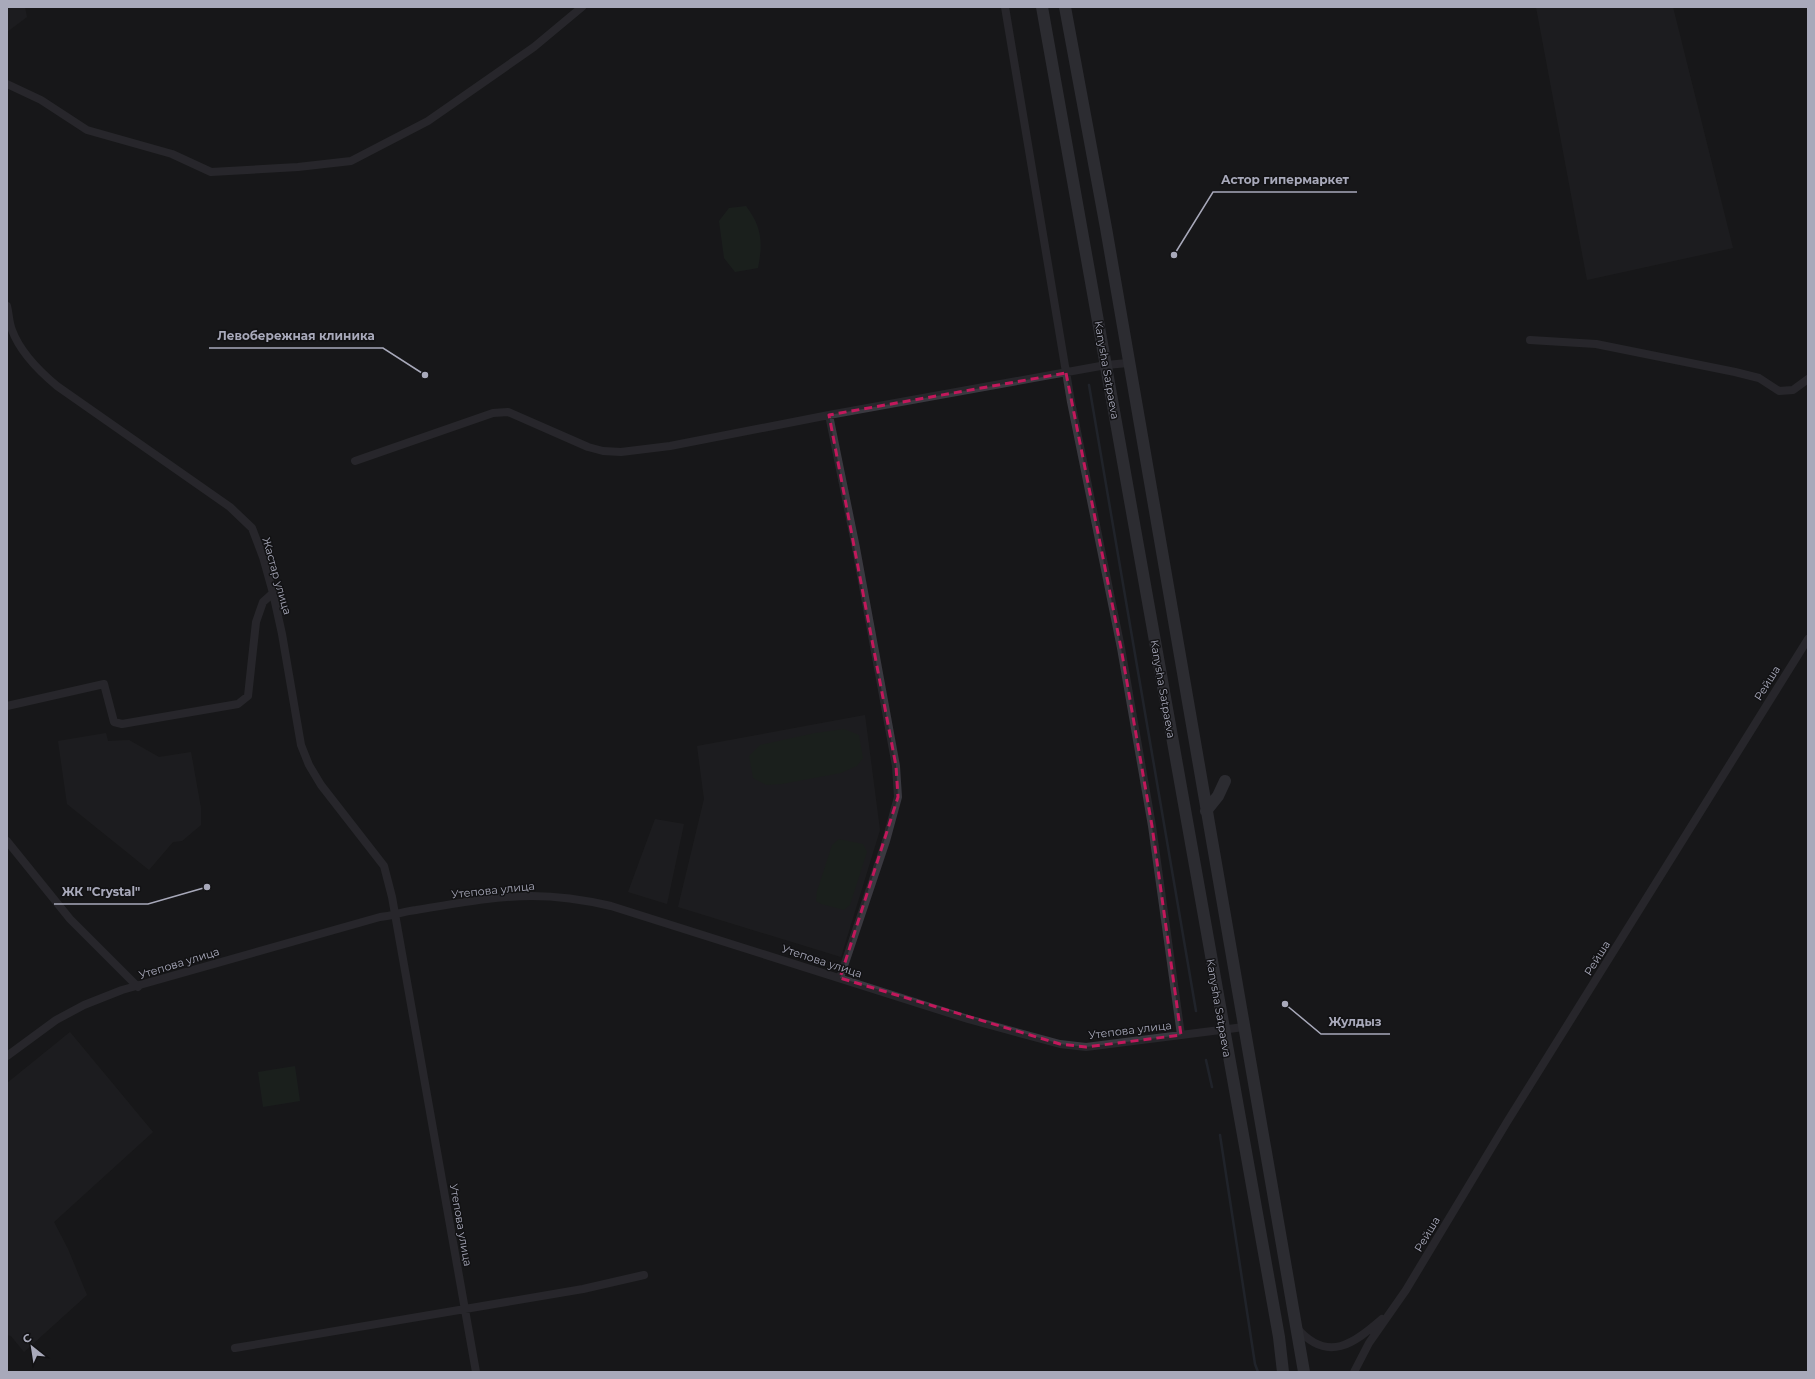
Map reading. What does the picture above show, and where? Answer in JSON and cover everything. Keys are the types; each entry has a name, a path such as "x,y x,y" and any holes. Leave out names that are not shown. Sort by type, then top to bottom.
{"main road":[{"name":"Kanysha Satpaeva","path":"1042,7 1277,1329 1283,1372"},
{"name":"Kanysha Satpaeva","path":"1065,7 1106,228 1128,364 1304,1372"},
{"path":"1206,811 1218,796 1225,781"}],"street":[{"path":"7,84 41,100 87,130 172,154 211,172 298,167 351,161 428,121 534,47 582,7"},
{"path":"1005,7 1066,373 1121,648 1149,810 1181,1035"},
{"name":"Жастар улица","path":"7,306 12,331 24,352 45,376 57,386 230,507 252,528 263,557 273,593 301,745 309,765 321,785 384,866 395,916"},
{"path":"1530,340 1596,344 1735,372 1759,378 1779,391 1793,390 1808,380"},
{"path":"355,461 493,413 508,412 588,447 603,451 620,452 670,446 829,415 1106,365 1128,364"},
{"path":"829,415 856,548 892,742 896,766 898,797 886,841 840,978"},
{"path":"7,706 104,684 114,722 122,724 238,704 248,696 256,622 263,602 273,593"},
{"name":"Рейша","path":"1390,1312 1406,1290 1516,1109 1808,639"},
{"path":"7,841 70,919 138,986"},
{"name":"Утепова улица","path":"7,1056 56,1020 84,1005 122,990 380,917 395,916 414,910 502,898 555,897 610,906 968,1019 1060,1044 1086,1047 1244,1027"},
{"name":"Утепова улица","path":"395,916 476,1372"},
{"path":"235,1348 583,1288 644,1275"},
{"path":"1296,1328 1306,1339 1315,1344 1329,1347 1343,1346 1357,1340 1390,1312"},
{"path":"1355,1371 1369,1343 1390,1312"}],"highlighted area":[{"path":"1066,373 1121,648 1152,826 1181,1035 1086,1047 1060,1044 840,978 898,797 896,766 829,415"}],"shaded area":[{"path":"7,7 25,7 27,17 7,32"},
{"path":"1536,7 1673,7 1733,248 1587,280"},
{"path":"746,206 758,228 761,243 760,259 758,268 735,272 724,258 719,221 729,208"},
{"path":"865,715 880,830 841,957 678,907 704,799 697,746"},
{"path":"844,729 859,735 863,758 857,766 841,773 782,784 766,785 753,778 749,756 760,745 815,733"},
{"path":"106,733 108,741 129,740 159,757 191,752 201,808 201,825 182,841 173,842 149,870 67,804 58,741"},
{"path":"655,819 684,824 667,904 628,892"},
{"path":"839,839 863,844 867,852 850,905 844,910 821,904 816,901 817,891 832,845"},
{"path":"70,1032 153,1132 54,1222 68,1249 87,1295 24,1352 11,1336 7,1335 7,1083"},
{"path":"295,1066 300,1101 263,1107 258,1072"}],"waterway":[{"path":"1089,385 1196,1011"},
{"path":"1206,1060 1212,1087"},
{"path":"1220,1135 1255,1364 1258,1372"}],"place":[{"name":"Астор гипермаркет","path":"1174,255"},
{"name":"Левобережная клиника","path":"425,375"},
{"name":"ЖК \"Crystal\"","path":"207,887"},
{"name":"Жулдыз","path":"1285,1004"}]}
